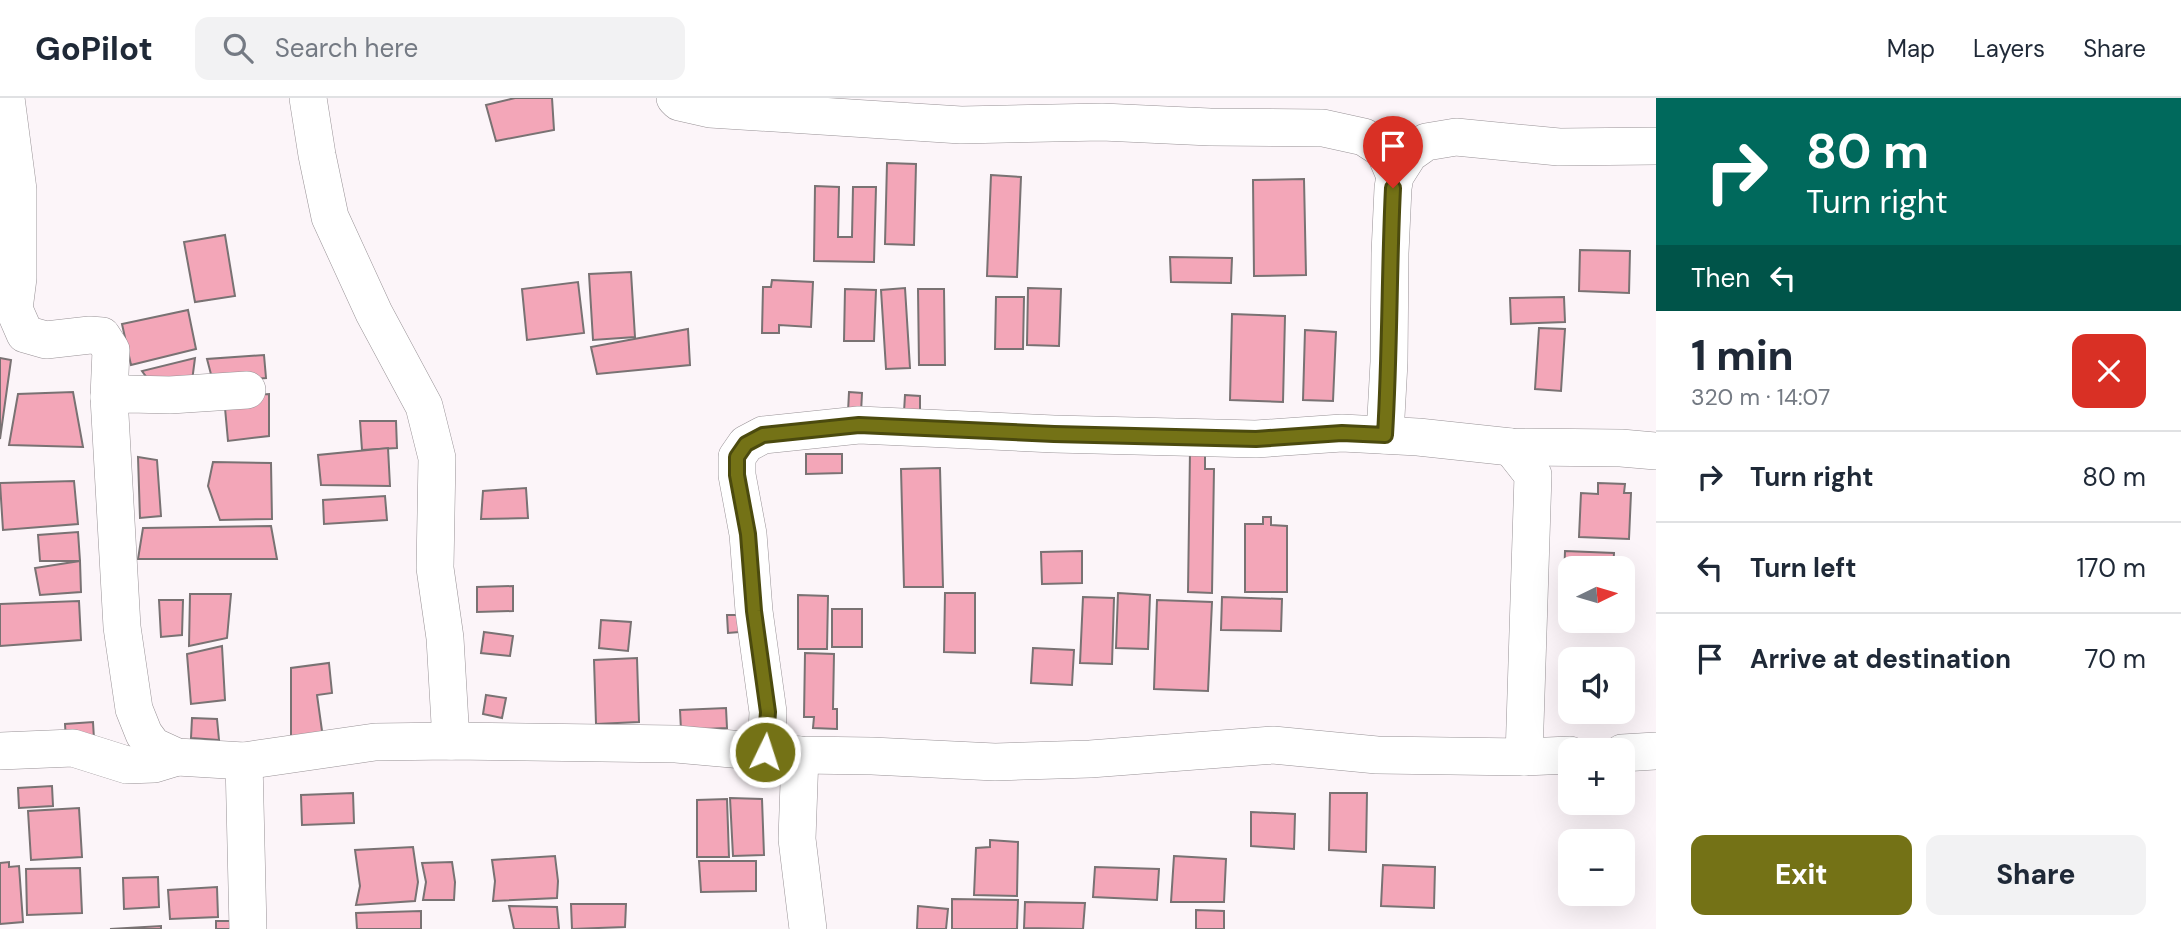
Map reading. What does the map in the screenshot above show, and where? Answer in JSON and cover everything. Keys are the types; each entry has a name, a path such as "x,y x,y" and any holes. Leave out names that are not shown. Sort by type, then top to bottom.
{"street":[{"path":"6,98 18,190 18,278 14,309 24,334 47,340 102,336 111,350 108,397 122,628 134,709 144,734 153,746 177,757"},
{"path":"308,98 330,217 374,313 424,406 438,458 435,568 445,638 451,741"},
{"path":"675,98 679,102 710,109 961,125 1102,122 1323,128 1364,137 1384,150 1395,176 1385,435"},
{"path":"1395,176 1409,154 1426,142 1456,137 1559,147 1656,146"},
{"path":"108,397 247,390"},
{"path":"808,929 783,754 768,712 754,611 748,534 737,475 737,457 746,444 763,435 859,425 1054,434 1256,439 1342,433 1385,435 1532,457 1621,448 1656,451"},
{"path":"1524,757 1532,457"},
{"path":"0,751 73,748 127,765 155,764 177,757 244,761 375,742 451,741 676,744 783,754 995,762 1090,759 1273,745 1377,755 1558,756"},
{"path":"1635,752 1656,751"},
{"path":"244,761 248,929"}],"building":[{"path":"515,98 552,98 554,130 496,141 486,105"},
{"path":"887,163 916,164 914,245 885,244"},
{"path":"991,175 1021,177 1017,277 987,276"},
{"path":"1304,179 1306,275 1254,276 1253,180"},
{"path":"815,186 839,187 838,237 852,237 853,187 876,187 874,262 814,261"},
{"path":"225,235 235,296 195,302 184,242"},
{"path":"1580,250 1630,251 1629,293 1579,291"},
{"path":"1170,257 1232,258 1231,283 1171,282"},
{"path":"631,272 635,337 593,340 589,274"},
{"path":"772,280 813,282 811,327 779,325 779,333 762,333 763,287 771,287"},
{"path":"578,282 584,333 527,340 522,289"},
{"path":"905,288 910,368 886,369 881,290"},
{"path":"1028,288 1061,289 1059,346 1027,345"},
{"path":"845,289 876,290 874,341 844,341"},
{"path":"918,289 944,289 945,365 919,365"},
{"path":"996,297 1024,297 1023,349 995,349"},
{"path":"1564,297 1565,322 1511,324 1510,298"},
{"path":"188,310 196,349 131,365 122,324"},
{"path":"1232,314 1285,316 1283,402 1230,400"},
{"path":"1539,328 1565,329 1561,391 1535,389"},
{"path":"688,329 690,365 597,374 591,347"},
{"path":"1305,330 1336,332 1333,401 1303,400"},
{"path":"264,355 266,378 213,382 207,359"},
{"path":"0,358 11,360 0,439"},
{"path":"195,358 192,381 153,386 142,371"},
{"path":"73,392 83,447 9,445 18,394"},
{"path":"849,392 862,393 861,413 848,412"},
{"path":"269,394 269,436 228,441 224,397"},
{"path":"905,395 920,396 920,412 904,412"},
{"path":"360,421 396,421 397,448 362,450"},
{"path":"388,448 390,486 321,485 318,455"},
{"path":"1190,451 1205,451 1205,469 1214,469 1212,593 1188,592"},
{"path":"806,454 842,454 842,473 806,474"},
{"path":"138,457 157,460 161,516 140,518"},
{"path":"213,462 271,463 272,519 220,520 208,486"},
{"path":"940,468 943,587 904,587 901,469"},
{"path":"74,481 78,524 3,530 0,483"},
{"path":"1598,483 1625,484 1624,493 1631,493 1629,539 1579,537 1581,493 1598,494"},
{"path":"526,488 528,518 481,519 483,491"},
{"path":"385,496 387,520 324,524 323,500"},
{"path":"1263,517 1271,517 1271,525 1287,526 1287,592 1245,592 1245,524 1263,524"},
{"path":"271,526 277,559 138,559 143,528"},
{"path":"78,532 80,561 40,561 38,535"},
{"path":"1082,551 1082,583 1042,584 1041,552"},
{"path":"1565,551 1614,553 1614,556 1565,556"},
{"path":"80,561 81,592 40,595 35,568"},
{"path":"513,586 513,611 477,612 477,587"},
{"path":"945,593 975,593 975,653 944,652"},
{"path":"1118,593 1150,595 1148,649 1116,648"},
{"path":"190,594 231,594 227,638 189,646"},
{"path":"798,595 828,596 827,649 798,649"},
{"path":"1083,597 1114,598 1112,664 1080,663"},
{"path":"1222,597 1282,599 1281,631 1221,630"},
{"path":"159,600 183,600 182,635 161,637"},
{"path":"1157,600 1212,602 1208,691 1154,689"},
{"path":"79,601 81,640 0,646 0,604"},
{"path":"832,609 862,609 862,647 832,647"},
{"path":"727,615 738,615 739,632 728,633"},
{"path":"601,620 631,622 628,651 599,648"},
{"path":"484,632 513,636 510,656 481,653"},
{"path":"222,646 225,700 191,704 187,654"},
{"path":"1033,648 1074,650 1072,685 1031,683"},
{"path":"805,653 834,654 833,709 837,709 837,729 813,728 814,717 804,717"},
{"path":"637,658 639,722 596,724 594,660"},
{"path":"329,663 332,693 317,695 323,738 291,742 291,668"},
{"path":"486,695 506,698 502,718 483,714"},
{"path":"726,708 727,728 681,730 680,710"},
{"path":"192,718 217,719 219,740 191,738"},
{"path":"93,722 94,739 66,741 65,724"},
{"path":"52,786 53,806 19,808 18,788"},
{"path":"353,793 354,823 302,825 301,795"},
{"path":"1330,793 1367,793 1366,852 1329,850"},
{"path":"730,798 762,799 764,855 733,856"},
{"path":"727,799 729,857 697,857 697,800"},
{"path":"79,808 82,857 31,860 28,811"},
{"path":"1251,812 1295,814 1294,849 1251,846"},
{"path":"990,840 1018,842 1017,896 974,895 976,848 990,847"},
{"path":"413,847 418,882 415,901 356,905 360,886 355,850"},
{"path":"555,856 557,898 493,901 495,881 492,860"},
{"path":"1174,856 1226,859 1224,902 1171,902"},
{"path":"699,861 756,861 756,891 701,892"},
{"path":"9,862 9,867 19,866 23,922 0,924 0,863"},
{"path":"452,862 454,900 423,900 426,882 422,863"},
{"path":"1383,865 1435,867 1434,908 1381,906"},
{"path":"1095,867 1159,869 1157,900 1093,897"},
{"path":"80,868 82,913 27,915 26,869"},
{"path":"158,877 159,907 124,909 123,878"},
{"path":"217,887 218,917 170,919 168,890"},
{"path":"952,899 1018,900 1017,929 952,929"},
{"path":"1025,902 1085,903 1083,929 1024,928"},
{"path":"571,904 626,904 625,927 572,929"},
{"path":"509,906 557,907 559,929 514,929"},
{"path":"918,906 948,909 946,929 917,929"},
{"path":"1196,910 1224,911 1224,929 1196,929"},
{"path":"421,911 421,929 357,929 356,913"},
{"path":"216,921 231,921 231,929 216,929"},
{"path":"161,926 161,929 110,929"}],"route":[{"path":"765,752 768,712 760,665 748,534 737,475 737,457 746,444 763,435 859,425 1054,434 1256,439 1342,433 1385,435 1393,188"}]}
